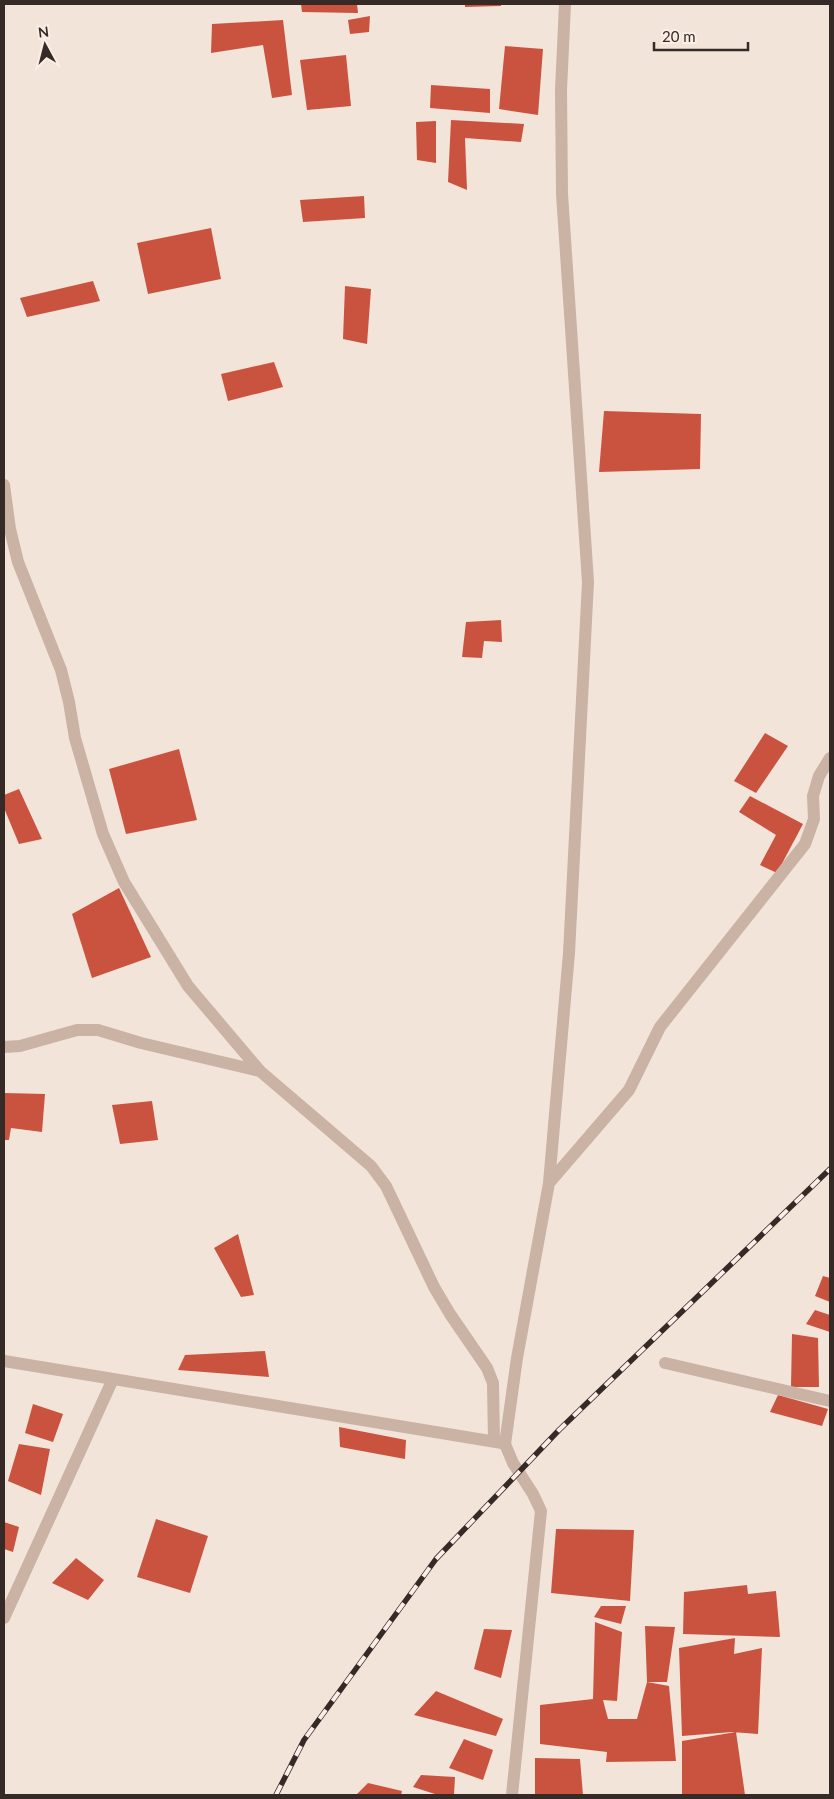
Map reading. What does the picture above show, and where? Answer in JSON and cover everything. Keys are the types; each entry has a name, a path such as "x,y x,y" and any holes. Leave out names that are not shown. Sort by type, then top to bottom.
{"street":[{"path":"500,1442 549,1183 569,953 588,582 562,194 561,90 565,4"},
{"path":"4,485 10,529 18,562 61,670 75,738 103,834 124,882 188,986 260,1071 371,1166 386,1186 434,1287 490,1375 493,1383 500,1442 533,1494 541,1511 512,1795"},
{"path":"549,1183 629,1090 660,1027 805,844 814,819 814,796 819,776 830,758"},
{"path":"4,1046 20,1046 77,1030 98,1030 142,1043 260,1071"},
{"path":"4,1361 500,1442"},
{"path":"665,1363 830,1401"},
{"path":"4,1618 113,1379"}],"building":[{"path":"301,4 357,4 358,13 302,12"},
{"path":"465,4 501,4 501,6 465,7"},
{"path":"370,16 369,32 350,34 348,20"},
{"path":"283,20 292,95 272,98 263,45 211,53 212,24"},
{"path":"505,46 543,49 538,115 499,109"},
{"path":"346,55 351,106 307,110 300,60"},
{"path":"431,85 490,89 490,113 430,108"},
{"path":"451,120 524,124 521,142 465,138 467,190 448,182"},
{"path":"436,121 436,163 417,160 416,122"},
{"path":"364,196 365,218 303,222 300,200"},
{"path":"211,228 221,279 148,294 137,243"},
{"path":"93,281 100,301 27,317 20,298"},
{"path":"345,286 371,289 367,344 343,339"},
{"path":"274,362 283,387 228,401 221,374"},
{"path":"604,411 701,414 700,469 599,472"},
{"path":"501,620 502,642 484,641 482,658 462,657 466,622"},
{"path":"765,733 788,746 756,793 734,781"},
{"path":"179,749 197,820 126,834 109,769"},
{"path":"19,789 42,839 19,844 4,808 4,795"},
{"path":"750,796 803,824 777,873 760,865 776,835 739,812"},
{"path":"119,888 151,957 92,978 72,914"},
{"path":"4,1093 45,1094 42,1132 11,1128 9,1140 4,1140"},
{"path":"152,1101 158,1140 120,1144 112,1105"},
{"path":"238,1234 254,1295 241,1297 214,1248"},
{"path":"823,1276 830,1278 830,1302 815,1296"},
{"path":"815,1310 830,1315 830,1332 806,1324"},
{"path":"792,1334 818,1338 819,1387 791,1387"},
{"path":"265,1351 269,1377 178,1370 185,1355"},
{"path":"778,1395 828,1409 822,1426 770,1412"},
{"path":"33,1404 63,1414 53,1442 25,1433"},
{"path":"339,1427 406,1440 405,1459 340,1447"},
{"path":"19,1444 50,1449 41,1495 8,1481"},
{"path":"156,1519 208,1536 190,1593 137,1577"},
{"path":"4,1522 19,1527 13,1552 4,1549"},
{"path":"556,1529 634,1530 630,1601 551,1593"},
{"path":"76,1558 104,1580 88,1600 52,1583"},
{"path":"747,1585 748,1594 776,1591 780,1637 683,1634 684,1592"},
{"path":"601,1606 626,1606 621,1624 594,1617"},
{"path":"595,1622 622,1632 617,1701 603,1700 608,1719 637,1719 647,1682 669,1686 676,1761 606,1762 607,1752 540,1744 540,1705 593,1699"},
{"path":"645,1626 675,1627 667,1682 647,1682"},
{"path":"484,1629 512,1630 501,1678 474,1669"},
{"path":"735,1638 734,1654 762,1648 758,1734 732,1732 682,1736 679,1648"},
{"path":"436,1691 503,1719 496,1736 414,1715"},
{"path":"736,1732 745,1795 682,1795 682,1741"},
{"path":"464,1739 493,1750 483,1780 449,1768"},
{"path":"535,1758 580,1759 583,1795 535,1795"},
{"path":"421,1775 455,1777 454,1795 438,1795 413,1787"},
{"path":"368,1783 402,1791 401,1795 356,1795"}],"railway":[{"path":"276,1795 304,1740 436,1559 559,1430 830,1169"}]}
